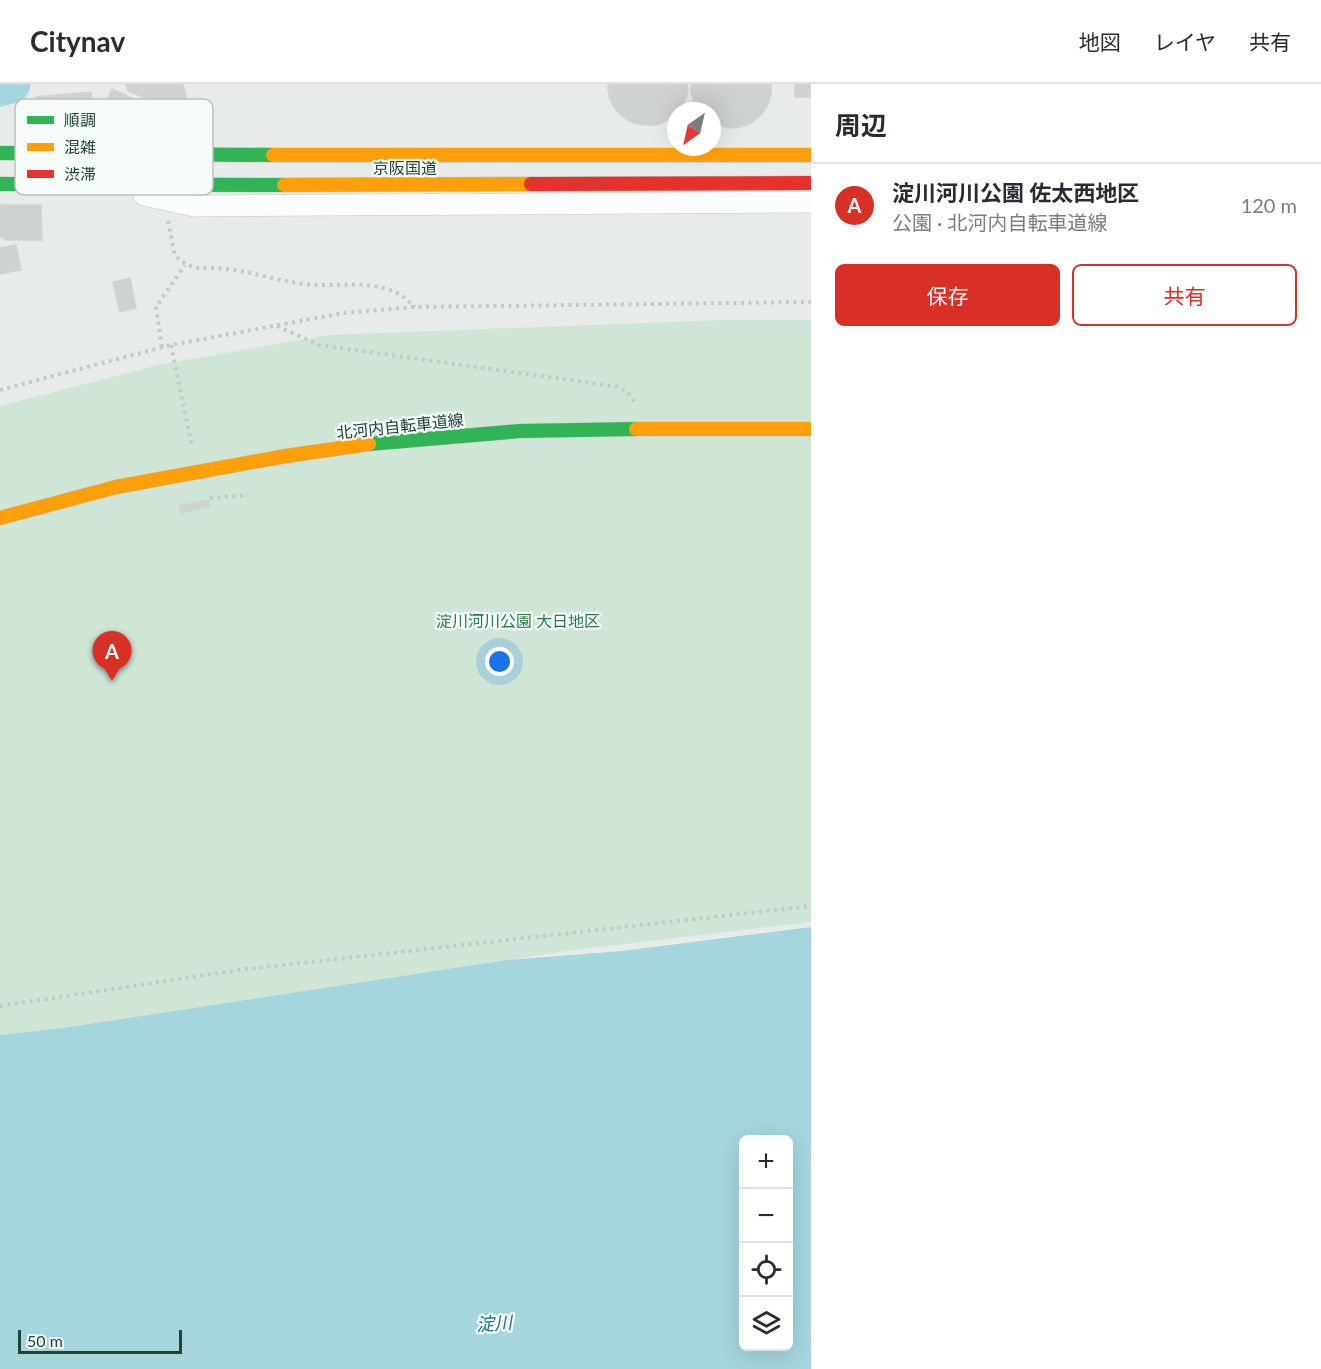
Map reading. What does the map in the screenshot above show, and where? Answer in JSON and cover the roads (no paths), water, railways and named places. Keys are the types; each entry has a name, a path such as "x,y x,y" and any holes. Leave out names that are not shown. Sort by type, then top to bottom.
{"main road":[{"name":"京阪国道","path":"0,153 15,153"},
{"name":"京阪国道","path":"213,154 811,155"},
{"name":"京阪国道","path":"213,184 811,183"},
{"name":"北河内自転車道線","path":"0,518 116,487 286,456 390,441 520,431 811,429"}],"street":[{"path":"143,195 194,206 811,202"}],"water":[{"name":"淀川","path":"811,927 811,1369 0,1369 0,1035 63,1028 507,960 622,951"}],"waterway":[{"path":"0,87 11,84"}],"place":[{"name":"淀川河川公園 佐太西地区","path":"112,681"}],"park label":[{"name":"淀川河川公園 大日地区","path":"518,621"}]}
